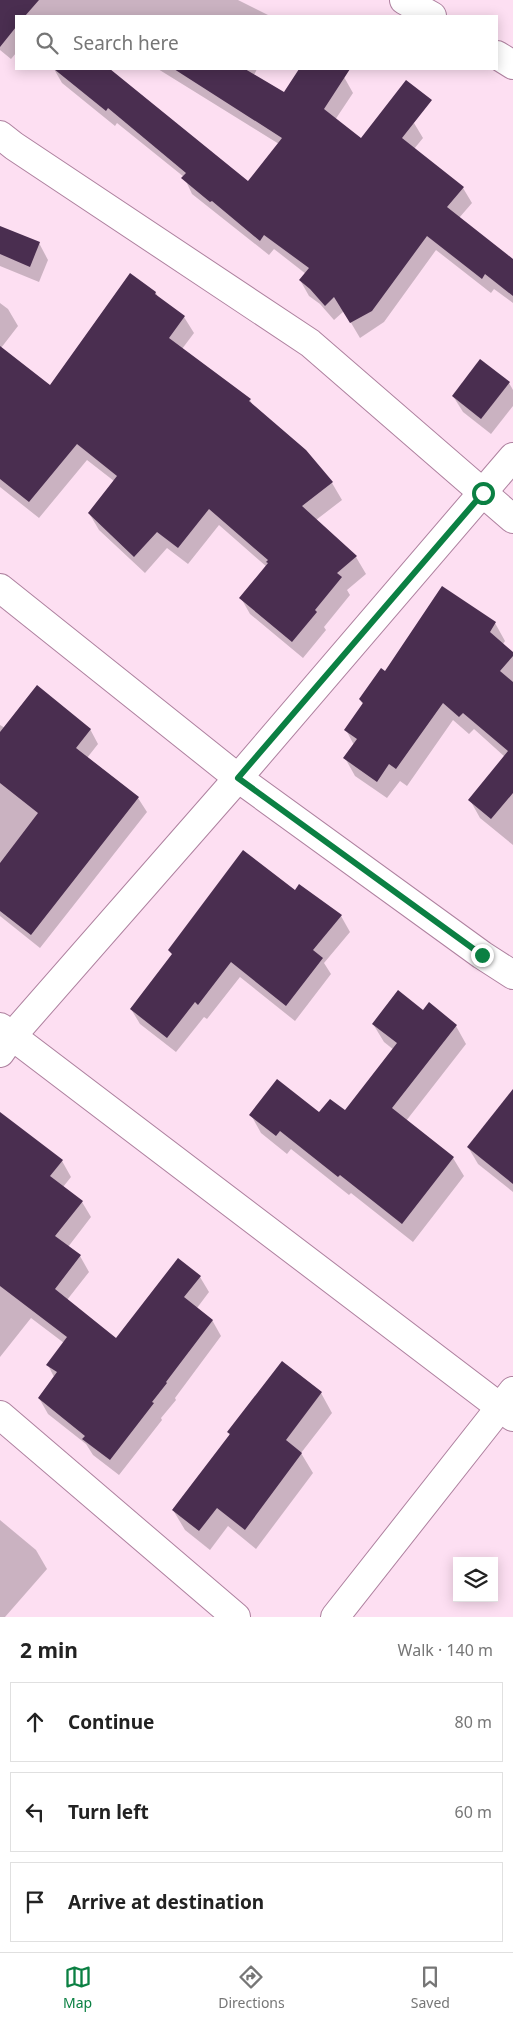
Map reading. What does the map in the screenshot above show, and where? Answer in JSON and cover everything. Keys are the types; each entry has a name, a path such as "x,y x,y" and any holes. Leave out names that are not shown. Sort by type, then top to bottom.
{"street":[{"path":"404,0 430,15"},
{"path":"498,56 513,65"},
{"path":"0,135 310,343 513,519"},
{"path":"335,1617 509,1405 4,1039 238,778 513,457"},
{"path":"0,588 238,778 482,955 513,974"},
{"path":"0,1416 236,1617"}],"building":[{"path":"0,0 39,0 26,15 15,15 15,28 0,47"},
{"path":"55,70 111,70 248,181 282,138 176,70 247,70 284,92 298,70 349,70 324,109 361,138 406,80 432,100 402,138 464,187 447,207 513,259 513,296 485,274 482,279 427,236 372,311 350,323 334,297 325,306 299,280 309,268 264,235 260,241 181,178 186,173 108,108 106,111"},
{"path":"0,226 40,242 30,267 0,254"},
{"path":"130,273 185,316 169,338 251,399 249,401 306,450 333,482 302,506 357,556 337,573 342,577 315,610 317,612 292,642 239,598 268,563 266,562 268,560 209,509 178,548 157,532 134,557 88,513 117,476 77,444 29,502 0,479 0,346 50,385"},
{"path":"480,359 510,382 481,419 452,396"},
{"path":"442,586 496,622 490,632 513,652 513,656 500,671 513,682 513,793 491,819 468,800 508,751 463,713 459,717 443,703 396,769 389,764 377,782 343,758 357,739 344,730 363,703 359,699 381,668 385,671"},
{"path":"37,685 91,729 76,748 139,797 31,935 0,911 0,863 38,813 0,783 0,732"},
{"path":"243,850 295,890 299,884 342,915 313,950 323,958 286,1006 231,962 198,1005 195,1002 167,1038 130,1009 172,954 168,950"},
{"path":"398,990 423,1010 429,1002 457,1025 392,1108 454,1157 402,1224 280,1131 276,1136 249,1115 277,1079 319,1112 330,1099 345,1110 397,1043 372,1024"},
{"path":"513,1089 513,1184 467,1147"},
{"path":"0,1112 63,1160 50,1176 83,1201 55,1236 81,1255 55,1289 116,1338 178,1258 201,1276 184,1297 213,1320 166,1382 152,1402 154,1403 110,1460 82,1439 85,1436 38,1398 57,1372 46,1365 67,1337 0,1286"},
{"path":"282,1361 322,1392 286,1440 302,1453 245,1530 217,1508 199,1531 172,1510 230,1434 227,1432"}],"route":[{"path":"482,955 238,778 483,493"}]}
